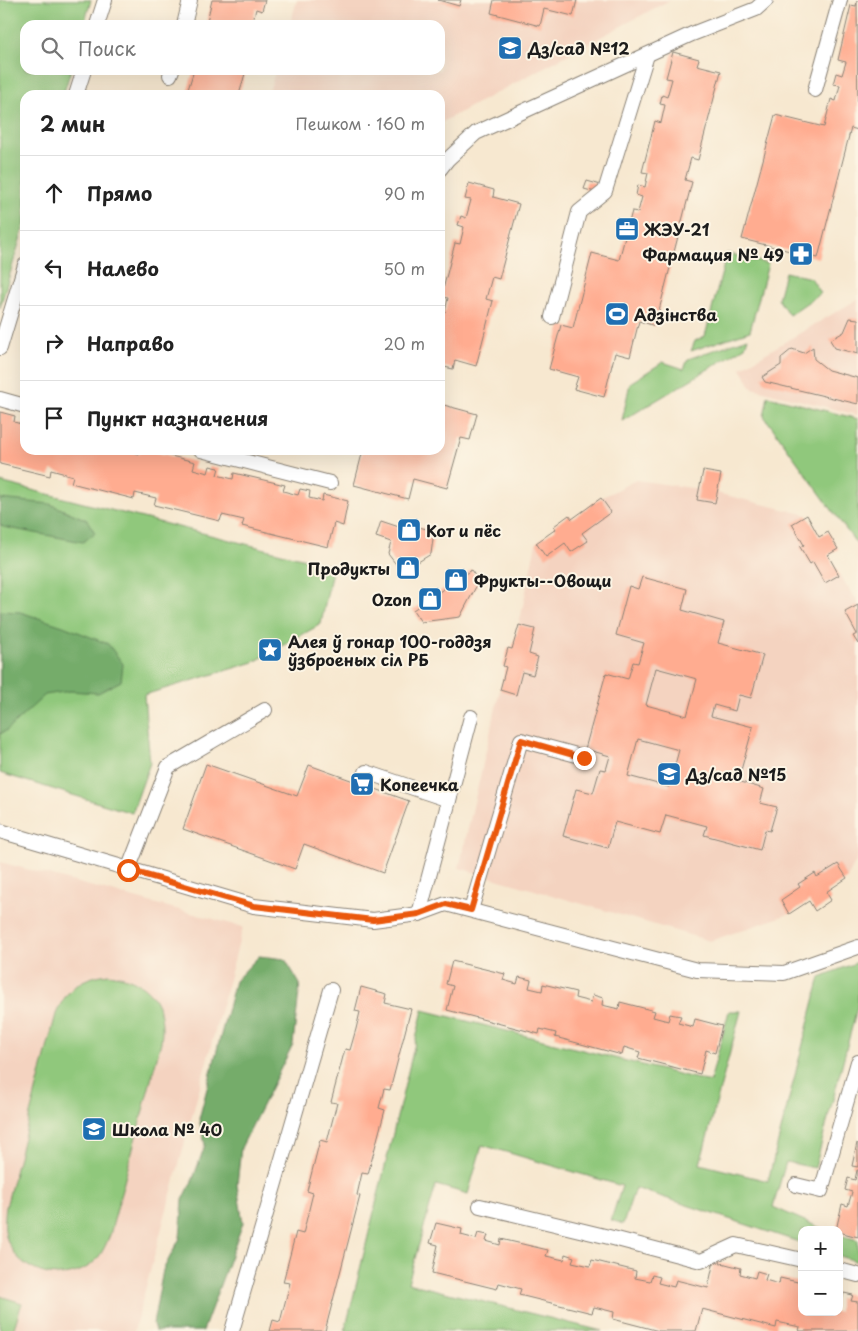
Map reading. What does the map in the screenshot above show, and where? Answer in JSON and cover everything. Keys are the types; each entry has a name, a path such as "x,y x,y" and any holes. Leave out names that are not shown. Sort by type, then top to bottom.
{"lane":[{"path":"99,20 105,0"},
{"path":"185,20 190,0"},
{"path":"445,163 476,133 692,34 756,9 766,0"},
{"path":"815,90 840,0"},
{"path":"552,317 579,212 606,191 648,55"},
{"path":"78,90 82,75"},
{"path":"0,348 20,282"},
{"path":"0,399 20,405"},
{"path":"221,455 330,483"},
{"path":"128,870 168,767 265,710"},
{"path":"419,914 471,717"},
{"path":"471,910 521,740 584,758"},
{"path":"366,772 449,800"},
{"path":"0,831 254,906 373,920 419,914 446,904 696,970 784,973 858,947"},
{"path":"232,1331 331,990"},
{"path":"796,1185 821,1191 858,1062"},
{"path":"480,1206 701,1261 736,1244 798,1259"},
{"path":"843,1271 858,1275"}],"shaded area":[{"name":"Дз/сад №12","path":"297,0 670,0 445,120 445,90 270,90 274,75 445,75 445,20 291,20"},
{"path":"858,299 858,415 752,388 741,368"},
{"name":"Дз/сад №15","path":"703,471 721,474 717,493 807,515 819,537 828,532 838,549 828,555 839,575 858,601 858,858 847,878 826,892 831,900 815,911 809,901 789,914 710,941 459,868 506,668 503,666 508,648 512,648 519,625 536,543 556,530 554,526 569,515 572,519 601,498 636,480 699,489"},
{"name":"Школа № 40","path":"0,862 243,927 134,1331 0,1331"}],"green space":[{"path":"0,0 91,0 85,20 20,20 20,75 69,75 65,90 20,90 20,240 0,308"},
{"path":"727,253 768,264 750,331 691,351 695,341 705,336"},
{"path":"785,272 811,278 821,293 789,315 778,299"},
{"path":"748,338 745,347 622,421 630,383 663,362 684,369 688,359"},
{"path":"768,396 858,419 858,546 764,416"},
{"path":"0,482 333,566 321,624 254,662 144,695 150,763 132,813 0,773"},
{"path":"0,499 50,504 87,520 95,533 83,542 3,527 0,524"},
{"path":"0,611 20,612 63,626 108,644 123,664 121,681 98,693 70,691 45,695 6,731 0,734"},
{"path":"259,956 285,959 300,984 293,1044 241,1148 237,1185 243,1223 203,1331 155,1331 153,1324 163,1270 180,1238 183,1200 205,1145 199,1119 235,981"},
{"path":"858,962 858,1004 815,1168 786,1162 773,1207 816,1226 798,1226 798,1242 635,1188 623,1224 611,1220 622,1186 482,1145 468,1194 436,1185 408,1283 602,1331 345,1331 423,1010 710,1082 729,1011 741,1011 700,1164 768,1181 820,977"},
{"path":"109,974 134,981 152,995 161,1016 161,1042 106,1245 97,1259 87,1267 76,1272 64,1275 39,1272 19,1258 8,1243 5,1233 6,1207 56,1014 65,997 76,985 90,978"},
{"path":"843,1236 858,1240 858,1262 843,1257"},
{"path":"0,1296 22,1303 13,1331 0,1331"}],"building":[{"path":"212,0 265,0 262,11 256,9 253,20 207,20"},
{"path":"438,0 461,0 459,6"},
{"path":"494,0 577,0 573,16 544,9 540,26 491,13"},
{"path":"857,1 858,130 851,128 818,258 742,239 775,115 824,127 831,99 836,101 840,85 833,84 836,73 842,75 846,62 838,60 851,5 856,6"},
{"path":"673,52 699,59 697,65 721,71 698,160 691,158 685,180 692,182 655,326 639,321 630,357 615,353 604,397 574,389 578,377 549,369 561,325 573,328 592,253 619,260 632,211 638,212 642,197 636,195 638,185 645,187 648,173 642,172 655,121 661,123 665,105 660,104 662,95 667,97 672,79 666,78"},
{"path":"192,75 245,75 240,90 188,90"},
{"path":"587,181 601,185 599,193 584,189"},
{"path":"469,183 494,190 493,197 519,204 499,279 492,277 486,299 493,301 476,366 455,360 453,369 445,367 445,312 448,298 445,298 445,282 455,243 460,244 464,227 458,225 461,216 466,218 471,200 465,199"},
{"path":"850,318 858,319 858,354 835,348 830,340 844,332"},
{"path":"813,347 814,359 828,370 858,378 858,404 765,382 762,377 781,365 781,358 792,349 804,353"},
{"path":"445,405 477,414 470,440 461,438 447,488 413,479 408,499 354,485 362,455 445,455"},
{"path":"0,412 15,416 14,422 20,424 20,455 167,455 195,462 193,469 208,473 210,466 219,468 217,475 233,479 234,473 285,485 283,491 298,495 300,489 310,491 309,498 322,501 323,495 348,501 343,526 334,523 328,547 242,526 244,520 222,515 220,521 154,505 156,498 135,493 134,499 71,483 73,476 51,470 50,476 0,464"},
{"path":"703,471 721,474 715,503 697,500"},
{"path":"601,498 611,512 582,533 588,541 571,552 565,543 546,557 536,543 556,529 554,526 569,515 572,519"},
{"path":"807,515 819,537 828,532 838,549 828,555 839,575 825,583 813,562 810,564 800,547 804,545 792,524"},
{"path":"381,521 417,533 419,527 434,531 431,554 402,572 388,554 391,542 376,537"},
{"path":"471,570 479,581 460,617 421,622 413,610"},
{"path":"642,577 687,589 682,610 724,622 718,643 763,655 751,698 739,695 735,711 714,705 711,716 753,727 738,781 764,789 760,803 777,807 770,831 765,830 760,850 704,835 707,826 666,815 660,834 615,822 608,848 563,836 576,789 593,793 600,769 606,770 610,756 585,749 606,673 628,679 633,662 638,663 644,643 616,635 629,586 638,589","holes":["656,668 697,679 687,716 646,705","638,739 679,750 669,787 628,776"]},
{"path":"858,605 858,644 853,636 857,634 845,612"},
{"path":"519,625 535,629 529,654 538,657 533,675 522,672 516,695 500,690 506,667 503,666 508,648 512,649"},
{"path":"206,764 297,796 309,765 409,801 383,873 304,844 295,869 183,829"},
{"path":"838,864 847,878 826,892 831,900 815,911 809,901 789,914 781,900 800,887 798,884 815,873 817,877"},
{"path":"452,961 505,974 503,980 517,984 519,977 531,980 529,988 542,991 543,984 576,992 575,998 591,1002 593,995 603,998 602,1005 619,1009 620,1002 655,1011 653,1017 668,1021 670,1014 681,1016 678,1023 693,1027 695,1019 722,1026 715,1053 706,1050 700,1074 638,1058 640,1052 624,1047 622,1055 555,1037 556,1033 540,1029 539,1034 447,1010 453,986 446,984"},
{"path":"361,987 387,994 385,1003 411,1009 390,1090 384,1089 379,1108 385,1110 368,1174 362,1173 357,1195 360,1196 325,1331 270,1331 273,1320 280,1322 290,1283 283,1282 296,1232 303,1234 313,1193 307,1191 320,1140 327,1142 337,1103 331,1102 345,1049 350,1050 356,1029 360,1012 355,1011"},
{"path":"858,1144 858,1167 852,1166"},
{"path":"858,1170 858,1237 843,1233 843,1226 837,1226 842,1204 848,1206 852,1192 845,1190 848,1178 855,1180"},
{"path":"436,1223 462,1229 461,1235 476,1239 478,1233 488,1235 486,1241 500,1245 501,1239 548,1250 546,1256 564,1260 565,1254 574,1257 572,1262 590,1266 592,1260 636,1271 635,1278 650,1281 652,1275 660,1277 658,1283 674,1287 676,1280 708,1288 714,1261 741,1268 740,1274 755,1278 757,1271 767,1274 765,1280 779,1284 780,1278 798,1282 798,1316 843,1316 844,1293 853,1295 851,1301 858,1302 858,1331 799,1331 800,1327 777,1322 776,1328 702,1309 696,1331 659,1331 613,1319 614,1312 594,1307 592,1313 519,1295 521,1289 499,1283 497,1289 432,1273 438,1245 430,1243"}],"place":[{"name":"Дз/сад №12","path":"510,48"},
{"name":"ЖЭУ-21","path":"627,229"},
{"name":"Фармация № 49","path":"801,254"},
{"name":"Адзінства","path":"617,314"},
{"name":"Кот и пёс","path":"409,530"},
{"name":"Продукты","path":"408,568"},
{"name":"Фрукты--Овощи","path":"456,580"},
{"name":"Ozon","path":"430,599"},
{"name":"Алея ў гонар 100-годдзя ўзброеных сіл РБ","path":"270,650"},
{"name":"Дз/сад №15","path":"669,774"},
{"name":"Копеечка","path":"362,784"},
{"name":"Школа № 40","path":"94,1129"}],"route":[{"path":"128,870 254,906 373,920 419,914 446,904 471,910 521,740 584,758"}]}
